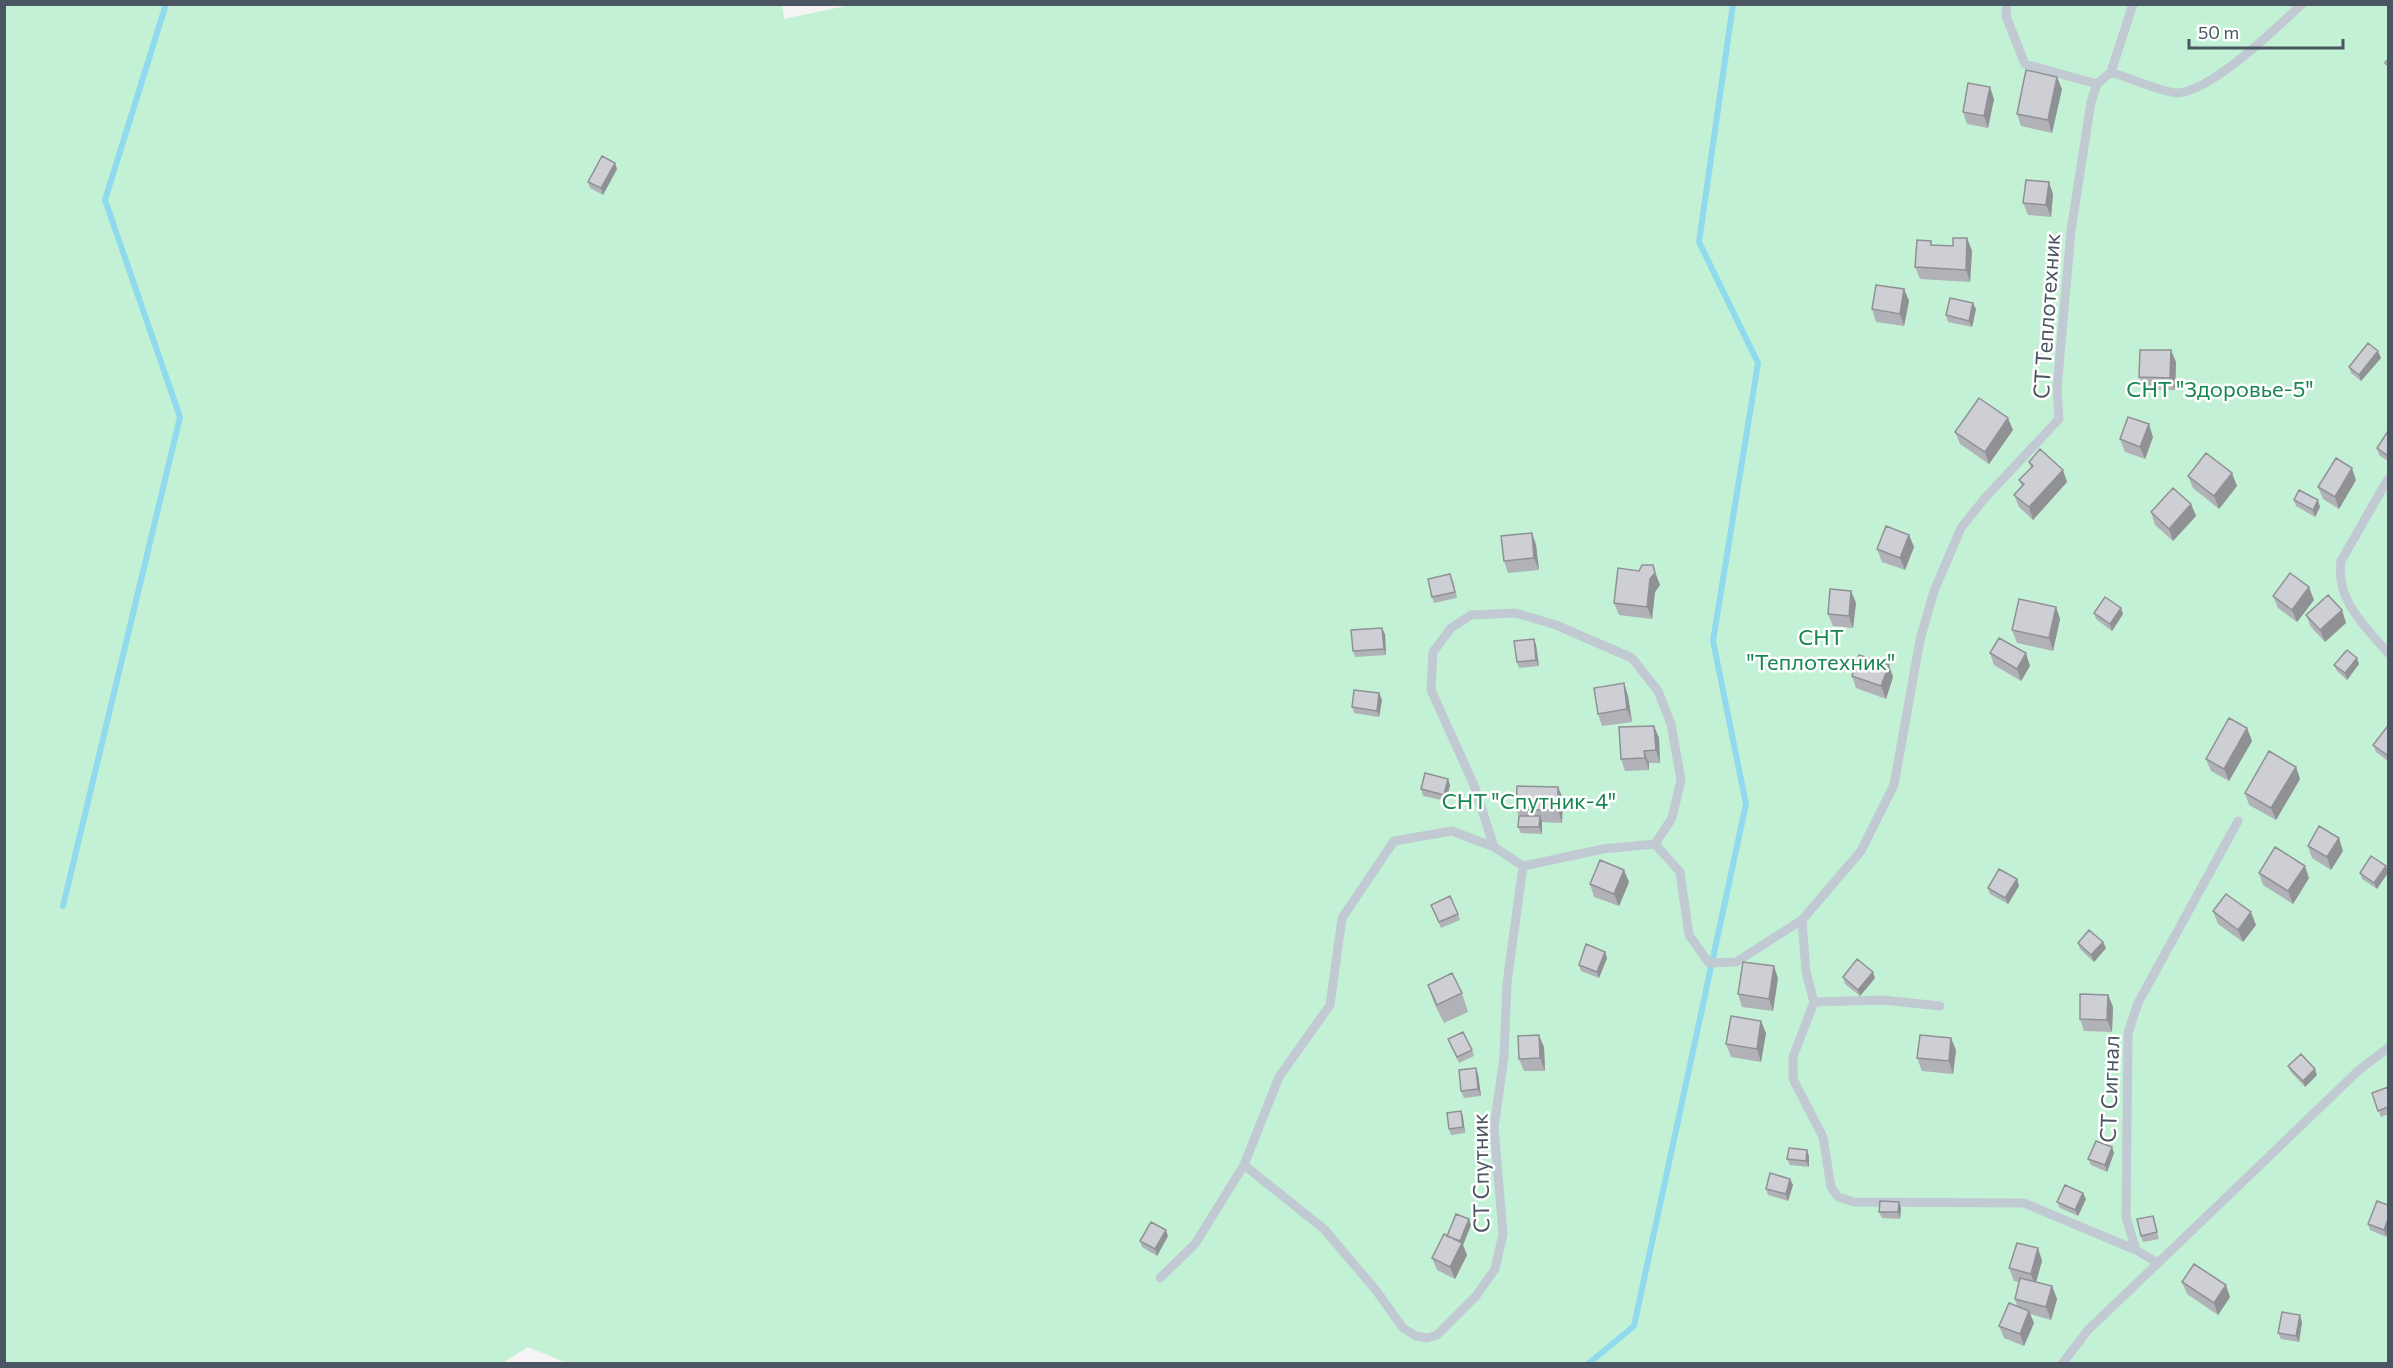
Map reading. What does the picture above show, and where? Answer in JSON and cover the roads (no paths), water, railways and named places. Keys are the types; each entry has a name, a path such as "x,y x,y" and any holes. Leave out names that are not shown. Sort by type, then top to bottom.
{"lane":[{"path":"2007,4 2006,16 2025,64 2097,84 2111,72 2133,4"},
{"path":"2111,72 2177,94 2206,83 2258,44 2302,4"},
{"name":"СТ Теплотехник","path":"1655,844 1680,872 1689,935 1709,963 1736,962 1802,920 1861,851 1894,785 1920,640 1934,591 1961,528 1985,498 2059,419 2057,389 2071,231 2091,102 2097,84"},
{"path":"2388,479 2341,561 2339,575 2352,611 2388,653"},
{"path":"1160,1278 1195,1244 1244,1165 1279,1077 1330,1005 1342,918 1394,841 1452,831 1494,846 1523,866 1603,849 1655,844 1671,818 1681,780 1671,724 1658,691 1632,658 1556,625 1516,613 1471,615 1451,628 1433,652 1431,690 1474,784 1494,846"},
{"name":"СТ Сигнал","path":"2136,1250 2126,1217 2128,1033 2138,1003 2238,821"},
{"name":"СТ Спутник","path":"1244,1165 1324,1229 1375,1290 1402,1328 1416,1336 1427,1338 1437,1335 1476,1296 1495,1269 1503,1234 1494,1128 1504,1057 1507,983 1523,866"},
{"path":"1802,920 1806,972 1814,1002 1793,1058 1793,1079 1823,1137 1832,1187 1838,1197 1854,1202 2024,1203 2136,1250 2158,1263"},
{"path":"1814,1002 1883,999 1940,1006"},
{"path":"2062,1364 2088,1330 2185,1240 2359,1070 2388,1048"}],"waterway":[{"path":"63,906 180,417 105,200 166,4"},
{"path":"1588,1364 1634,1326 1746,804 1713,641 1758,363 1699,242 1733,4"}],"park label":[{"name":"СНТ \"Здоровье-5\"","path":"2220,388"},
{"name":"СНТ \"Теплотехник\"","path":"1821,648"},
{"name":"СНТ \"Спутник-4\"","path":"1529,800"}]}
